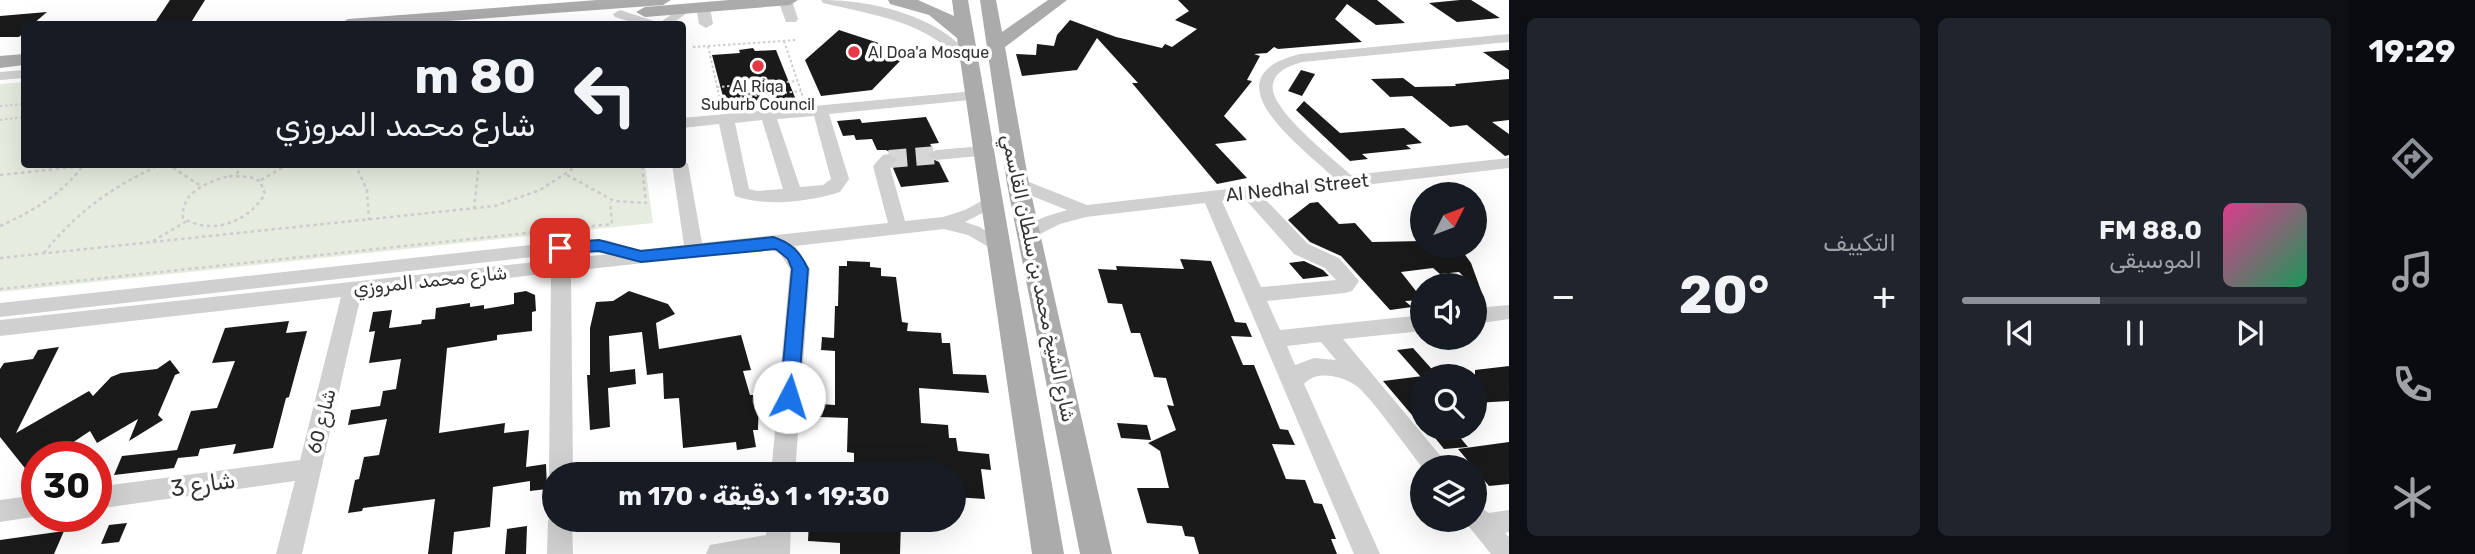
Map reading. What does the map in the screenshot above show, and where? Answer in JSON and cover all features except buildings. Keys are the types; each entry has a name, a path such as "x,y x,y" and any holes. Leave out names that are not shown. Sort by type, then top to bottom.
{"main road":[{"path":"387,21 663,0"},
{"path":"535,21 685,9 704,15 790,0"},
{"path":"896,0 939,13 955,24 965,37"},
{"name":"شارع الشيخ محمد بن سلطان القاسمي","path":"960,0 1048,554"},
{"name":"شارع الشيخ محمد بن سلطان القاسمي","path":"988,0 1018,184 1096,554"},
{"path":"994,46 1059,0"},
{"path":"0,51 21,50"},
{"path":"0,62 21,60"}],"street":[{"path":"828,0 879,11 942,38 958,48 970,65"},
{"path":"785,1 791,19"},
{"path":"668,21 685,9"},
{"path":"620,14 640,21"},
{"path":"1348,182 1292,127 1274,103 1271,85 1278,72 1300,58 1509,38"},
{"path":"766,110 793,194"},
{"path":"936,155 984,151"},
{"path":"889,159 881,166 898,228"},
{"name":"Al Nedhal Street","path":"1028,234 1055,220 1086,211 1509,163"},
{"path":"681,168 694,251"},
{"name":"Al Nedhal Street","path":"1018,184 1086,211"},
{"path":"1250,192 1301,249 1332,263 1349,281 1345,286 1255,295"},
{"path":"1212,196 1367,554"},
{"name":"شارع محمد المروزي","path":"0,328 944,223 971,214 992,201"},
{"name":"شارع محمد المروزي","path":"944,223 974,231 999,247"},
{"path":"773,242 788,250 800,269 784,462"},
{"path":"0,310 586,245 606,246 641,257"},
{"path":"561,265 561,462"},
{"name":"شارع 60","path":"289,554 353,289"},
{"path":"1487,315 1509,312"},
{"path":"1274,340 1410,325"},
{"path":"1327,335 1426,455"},
{"path":"1293,382 1297,374 1306,368 1319,366 1350,373 1365,382"},
{"name":"شارع 3","path":"112,496 310,469"},
{"path":"0,511 21,508"},
{"path":"1487,520 1509,521"},
{"path":"1487,529 1507,554"},
{"path":"560,532 560,554"},
{"path":"719,554 777,550 778,532"}],"lane":[{"path":"0,76 21,74"},
{"path":"686,123 726,119 766,110 820,110 975,96"},
{"path":"726,119 741,192 756,197 793,194 829,190 839,182 820,110"}],"path":[{"path":"692,47 797,40"},
{"path":"784,41 803,97"},
{"path":"709,46 720,100"},
{"path":"717,87 798,81"},
{"path":"758,84 766,110"},
{"path":"705,101 802,91"},
{"path":"0,106 21,104"},
{"path":"0,120 21,117"},
{"path":"0,175 59,168"},
{"path":"0,226 22,216 60,192 81,168"},
{"path":"44,253 59,233 88,206 124,182 154,168"},
{"path":"173,168 201,186"},
{"path":"236,176 239,168"},
{"path":"260,181 282,168"},
{"path":"356,168 367,190 369,220"},
{"path":"474,209 478,168"},
{"path":"0,258 474,209 516,201 544,189 575,168"},
{"path":"567,175 610,201 630,205 646,203 642,168"},
{"path":"236,176 260,181 266,189 263,200 245,216 218,226 200,226 183,218 182,208 188,197 201,186 236,176"},
{"path":"0,289 612,224 610,201"},
{"path":"152,242 187,222"}],"shaded area":[{"path":"21,82 21,168 645,168 653,223 0,292 0,84"}],"tunnel":[{"path":"889,159 936,155"}],"place":[{"name":"Al Doa'a Mosque","path":"854,52"},
{"name":"Al Riqa Suburb Council","path":"758,66"}],"route":[{"path":"560,248 599,245 641,257 773,242 781,245 794,256 800,269 789,397"}]}
